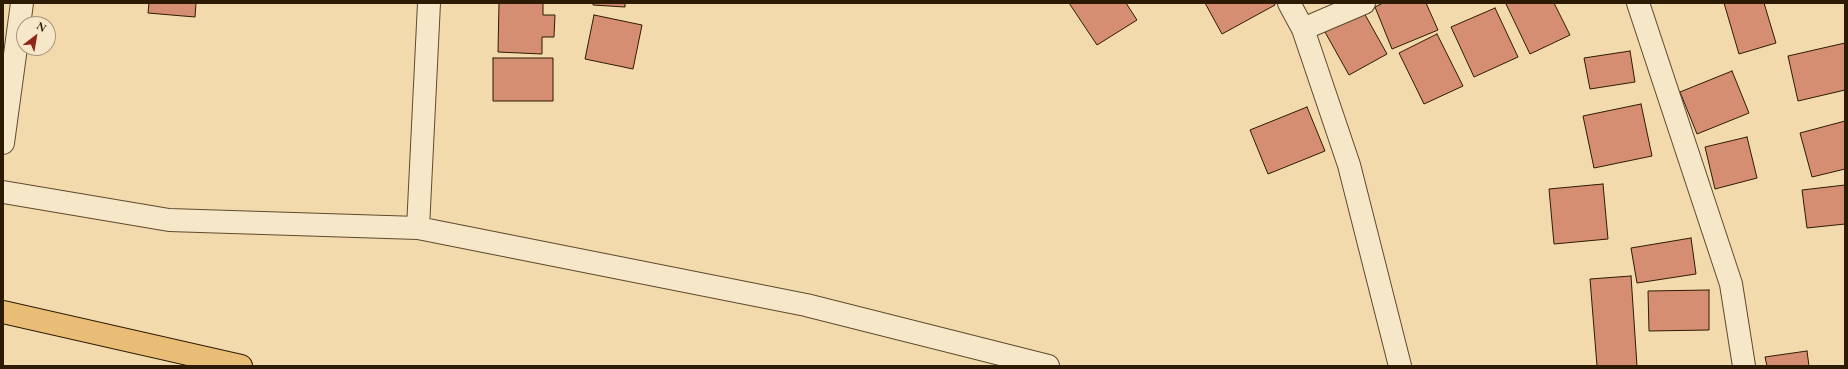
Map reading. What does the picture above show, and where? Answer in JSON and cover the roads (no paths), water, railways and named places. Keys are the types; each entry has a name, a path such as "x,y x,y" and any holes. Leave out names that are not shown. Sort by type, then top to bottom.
{"highway":[{"path":"3,312 241,366"}],"street":[{"path":"3,143 22,3"},
{"path":"418,228 429,3"},
{"path":"1289,3 1303,29 1349,165 1400,366"},
{"path":"1303,29 1364,3"},
{"path":"1638,3 1731,284 1744,366"},
{"path":"3,192 168,220 418,228 806,305 1048,366"}]}
